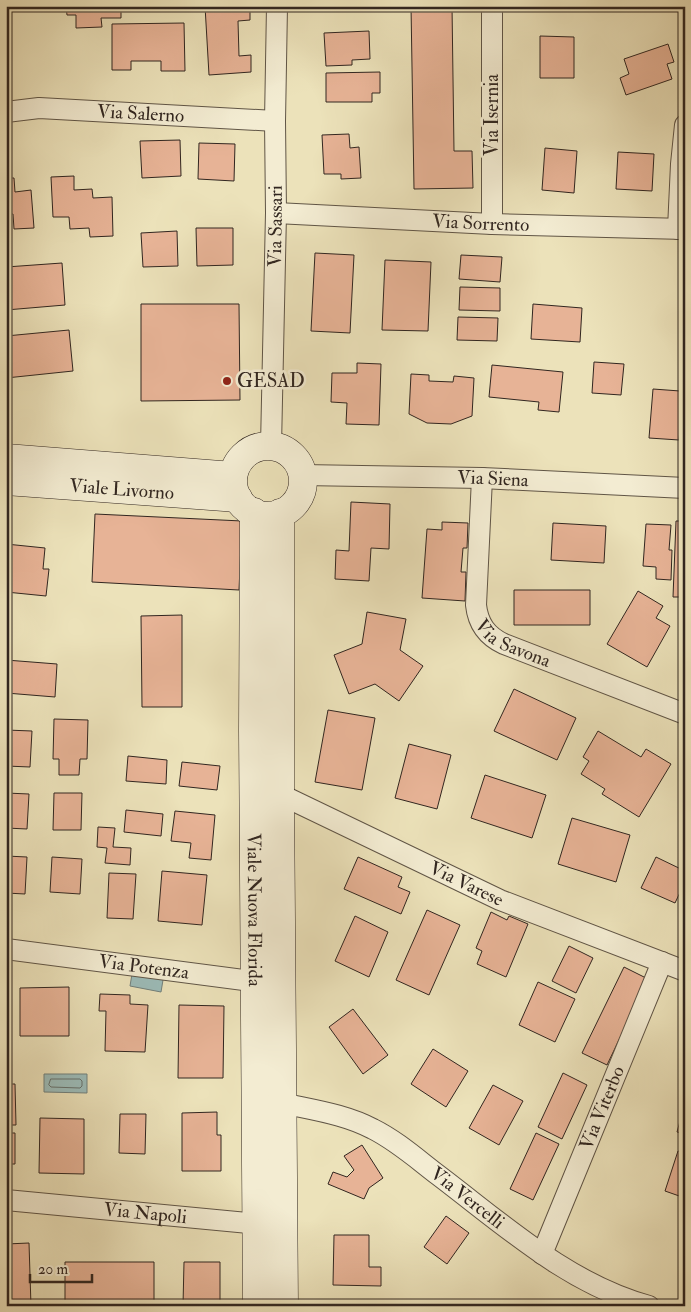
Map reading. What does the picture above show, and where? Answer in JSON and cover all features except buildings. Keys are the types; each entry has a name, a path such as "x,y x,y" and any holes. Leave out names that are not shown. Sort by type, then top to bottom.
{"street":[{"name":"Via Sassari","path":"271,446 276,212 277,6"},
{"name":"Via Isernia","path":"492,6 492,224"},
{"name":"Via Salerno","path":"6,112 27,108 44,108 275,122"},
{"path":"681,229 680,164 685,125"},
{"name":"Via Sorrento","path":"276,212 492,224 681,229"},
{"path":"260,446 271,446 282,449 292,455 302,475 302,487 298,498 290,507 280,513 262,515 242,496 236,466 250,450 260,446"},
{"name":"Viale Livorno","path":"6,458 242,496"},
{"name":"Via Siena","path":"302,475 482,478 685,488"},
{"name":"Via Savona","path":"482,478 476,605 479,620 486,632 504,644 685,714"},
{"name":"Viale Livorno","path":"6,481 242,496"},
{"name":"Viale Nuova Florida","path":"242,496 253,783 255,981 271,1225 284,1306"},
{"name":"Viale Nuova Florida","path":"258,1306 271,1225 282,1103 280,513"},
{"name":"Via Varese","path":"253,783 280,794 500,900 685,971"},
{"name":"Via Potenza","path":"6,949 281,985"},
{"name":"Via Viterbo","path":"542,1254 662,962"},
{"name":"Via Vercelli","path":"282,1103 350,1119 383,1134 542,1254 570,1272 599,1287 649,1306"},
{"name":"Via Napoli","path":"6,1200 271,1225"}],"water":[{"path":"133,968 164,974 161,992 130,986"},
{"path":"44,1074 87,1074 87,1093 44,1092"}],"place":[{"name":"GESAD","path":"227,381"}]}
